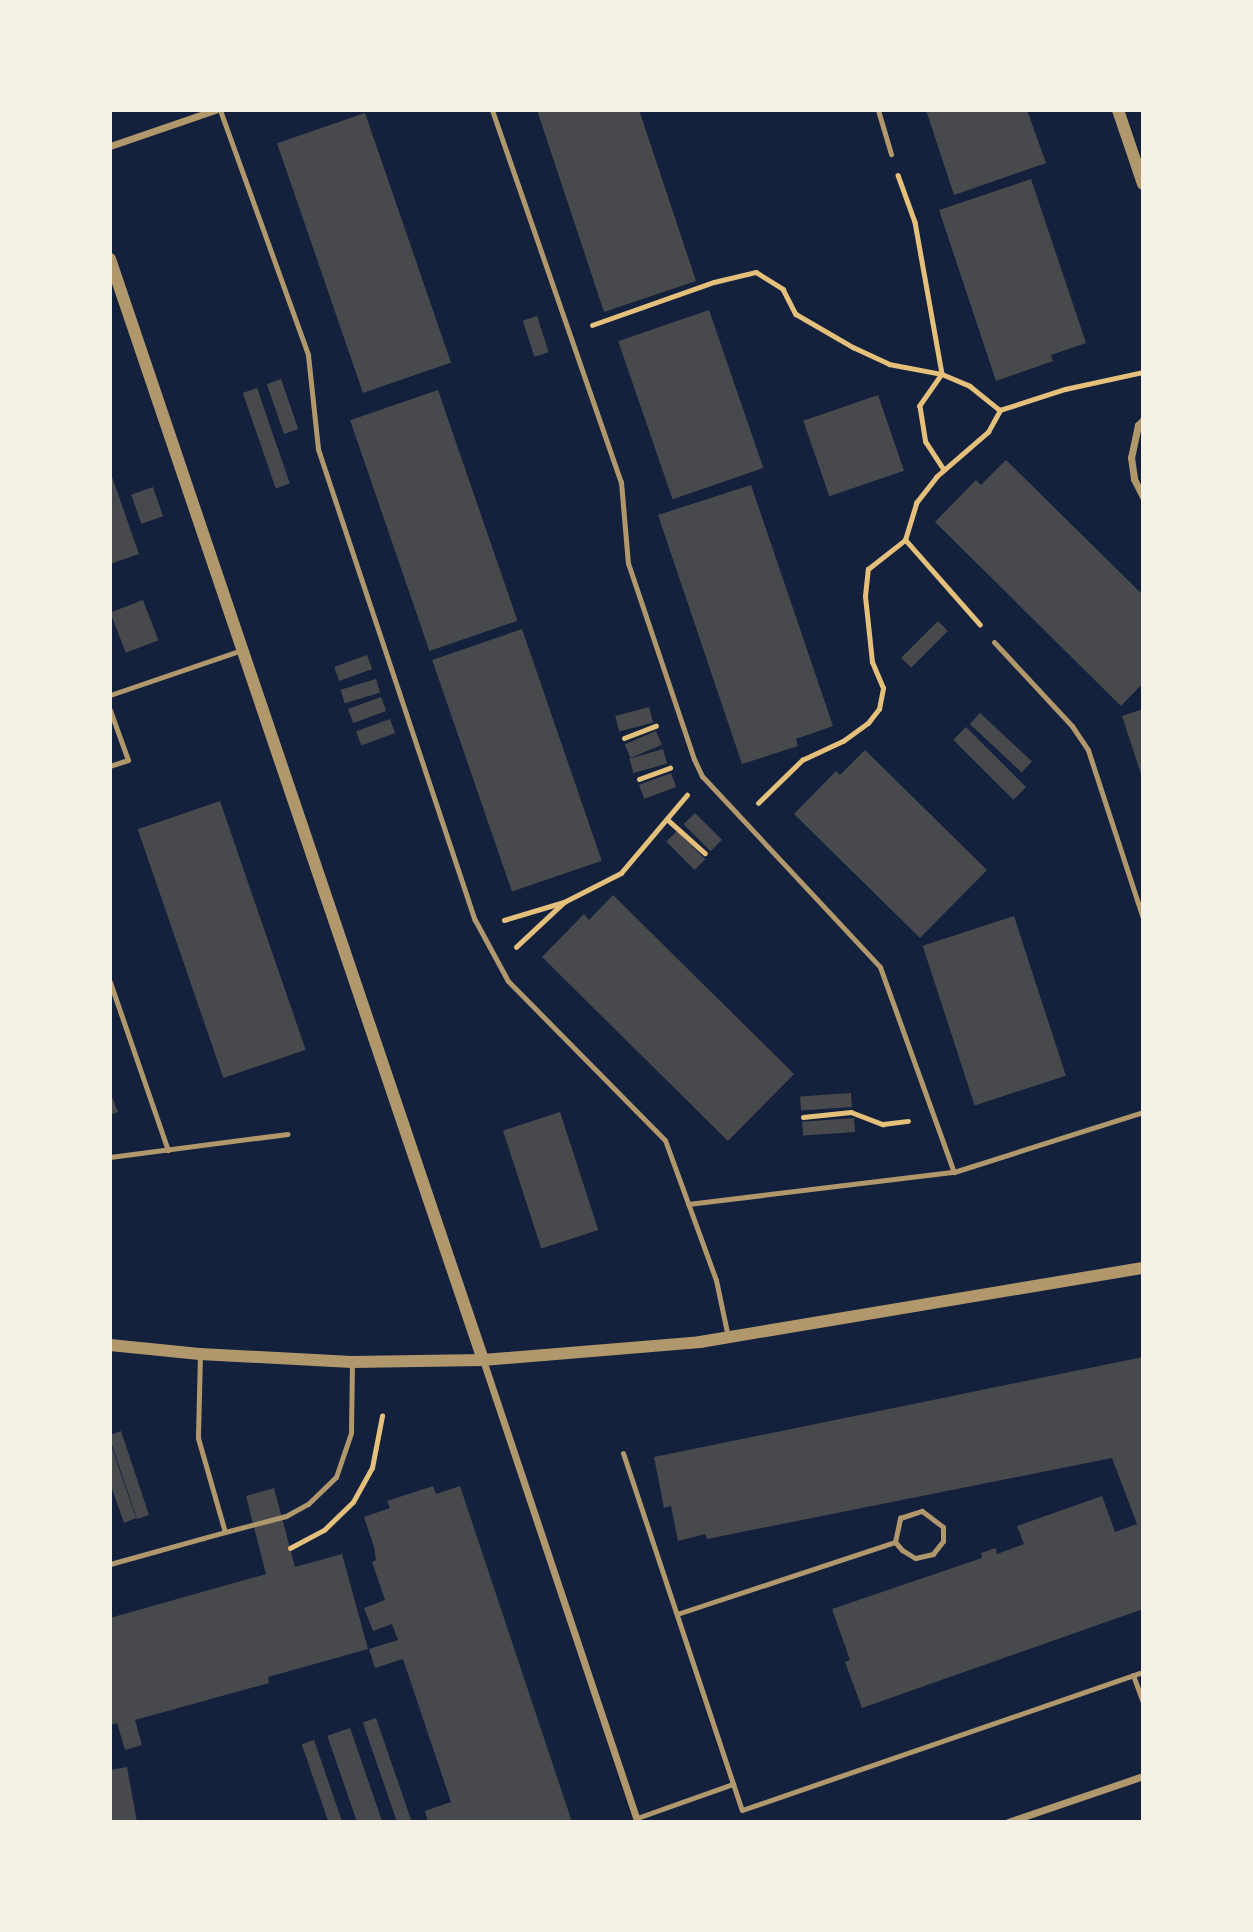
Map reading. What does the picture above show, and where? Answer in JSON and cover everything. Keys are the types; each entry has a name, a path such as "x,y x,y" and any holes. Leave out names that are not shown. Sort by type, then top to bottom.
{"street":[{"path":"110,146 217,110"},
{"path":"1118,110 1143,184"},
{"path":"110,259 637,1820"},
{"path":"1143,420 1138,425 1131,457 1134,478 1143,497"},
{"path":"110,1345 200,1354 352,1362 482,1360 728,1337 1143,1268"},
{"path":"1008,1822 1143,1776"}],"lane":[{"path":"217,110 308,355 318,449 480,929 508,981 666,1140 716,1280 728,1337"},
{"path":"492,110 621,482 628,563 694,759 702,776 880,967 954,1172"},
{"path":"878,110 891,154"},
{"path":"994,642 1072,726 1088,750 1143,918"},
{"path":"110,695 242,650"},
{"path":"110,710 128,760 110,766"},
{"path":"110,982 167,1150"},
{"path":"688,1204 954,1172 1143,1112"},
{"path":"110,1157 288,1134"},
{"path":"200,1354 198,1438 225,1532"},
{"path":"110,1564 286,1516 308,1504 336,1477 351,1433 352,1362"},
{"path":"623,1453 742,1810 1143,1672"},
{"path":"922,1511 943,1527 943,1541 933,1553 915,1558 895,1542 900,1518 922,1511"},
{"path":"677,1614 895,1542"},
{"path":"1133,1675 1143,1702"},
{"path":"637,1820 733,1784"}],"path":[{"path":"891,154 915,222 942,374 920,406 926,442 944,470"},
{"path":"570,333 714,282 756,272 783,289 796,314 853,347 889,364 942,374 970,386 1000,410"},
{"path":"741,819 802,760 843,741 868,723 879,709 883,688 872,662 865,596 868,569 905,540 916,503 944,470 988,432 1000,410 1065,389 1143,372"},
{"path":"905,540 994,642"},
{"path":"624,738 680,717"},
{"path":"639,779 694,759"},
{"path":"480,929 564,902 621,873 702,776"},
{"path":"667,818 705,853"},
{"path":"497,960 512,951 564,902"},
{"path":"803,1117 859,1113 883,1124 933,1115"}],"building":[{"path":"537,110 639,110 696,281 604,312"},
{"path":"926,110 1027,110 1046,163 954,195"},
{"path":"365,113 451,363 363,393 277,143"},
{"path":"1031,179 1086,343 1051,355 1053,361 996,381 939,210"},
{"path":"709,310 763,468 673,499 618,341"},
{"path":"537,316 549,352 534,357 523,321"},
{"path":"281,379 298,429 284,434 267,384"},
{"path":"257,388 290,483 276,488 243,393"},
{"path":"438,390 517,621 430,651 350,420"},
{"path":"878,395 904,471 829,496 803,421"},
{"path":"1006,460 1143,595 1143,683 1121,706 935,522 976,480 981,485"},
{"path":"110,471 139,554 110,564"},
{"path":"751,485 833,726 796,739 798,746 742,764 658,515"},
{"path":"153,487 163,516 141,524 131,494"},
{"path":"143,600 158,640 126,653 110,613"},
{"path":"938,621 948,631 911,668 901,658"},
{"path":"522,629 602,861 512,892 432,660"},
{"path":"367,655 372,669 339,681 334,667"},
{"path":"376,679 380,692 345,703 341,690"},
{"path":"381,697 386,711 353,723 348,709"},
{"path":"649,707 653,722 619,732 615,716"},
{"path":"1143,709 1143,777 1142,777 1122,716"},
{"path":"980,713 1032,761 1022,772 970,724"},
{"path":"390,719 395,733 361,745 356,731"},
{"path":"966,727 1026,787 1013,800 953,740"},
{"path":"656,731 662,745 631,758 625,744"},
{"path":"663,749 667,763 633,773 629,759"},
{"path":"865,750 987,870 920,938 794,814 836,771 840,775"},
{"path":"671,773 676,787 644,799 639,785"},
{"path":"220,801 306,1050 223,1078 138,829"},
{"path":"695,813 722,840 711,851 684,824"},
{"path":"677,831 705,859 695,870 666,842"},
{"path":"613,895 794,1074 728,1141 542,957 584,914 589,920"},
{"path":"1014,916 1066,1076 975,1105 923,946"},
{"path":"110,1092 118,1112 110,1115"},
{"path":"851,1093 852,1107 801,1111 800,1097"},
{"path":"560,1112 598,1230 541,1248 503,1131"},
{"path":"854,1118 855,1132 803,1136 802,1122"},
{"path":"1143,1357 1143,1609 862,1708 845,1662 850,1660 832,1609 982,1558 981,1553 996,1548 997,1554 1024,1544 1017,1526 1102,1496 1115,1532 1137,1524 1112,1458 707,1539 705,1534 678,1541 671,1506 664,1508 654,1457"},
{"path":"121,1431 149,1515 137,1519 110,1439 110,1435"},
{"path":"111,1445 136,1518 124,1523 110,1483"},
{"path":"433,1486 436,1494 460,1486 572,1822 428,1822 425,1811 451,1802 403,1659 375,1668 369,1649 398,1640 392,1624 373,1631 364,1608 385,1600 372,1562 376,1560 374,1547 364,1517 390,1508 387,1501"},
{"path":"274,1488 295,1567 342,1554 368,1649 268,1677 269,1683 135,1720 142,1745 125,1750 117,1723 110,1725 110,1618 266,1574 246,1496"},
{"path":"376,1718 412,1822 397,1822 363,1723"},
{"path":"350,1728 382,1822 357,1822 327,1736"},
{"path":"314,1740 342,1822 328,1822 302,1744"},
{"path":"127,1767 137,1822 110,1822 110,1770"}]}
